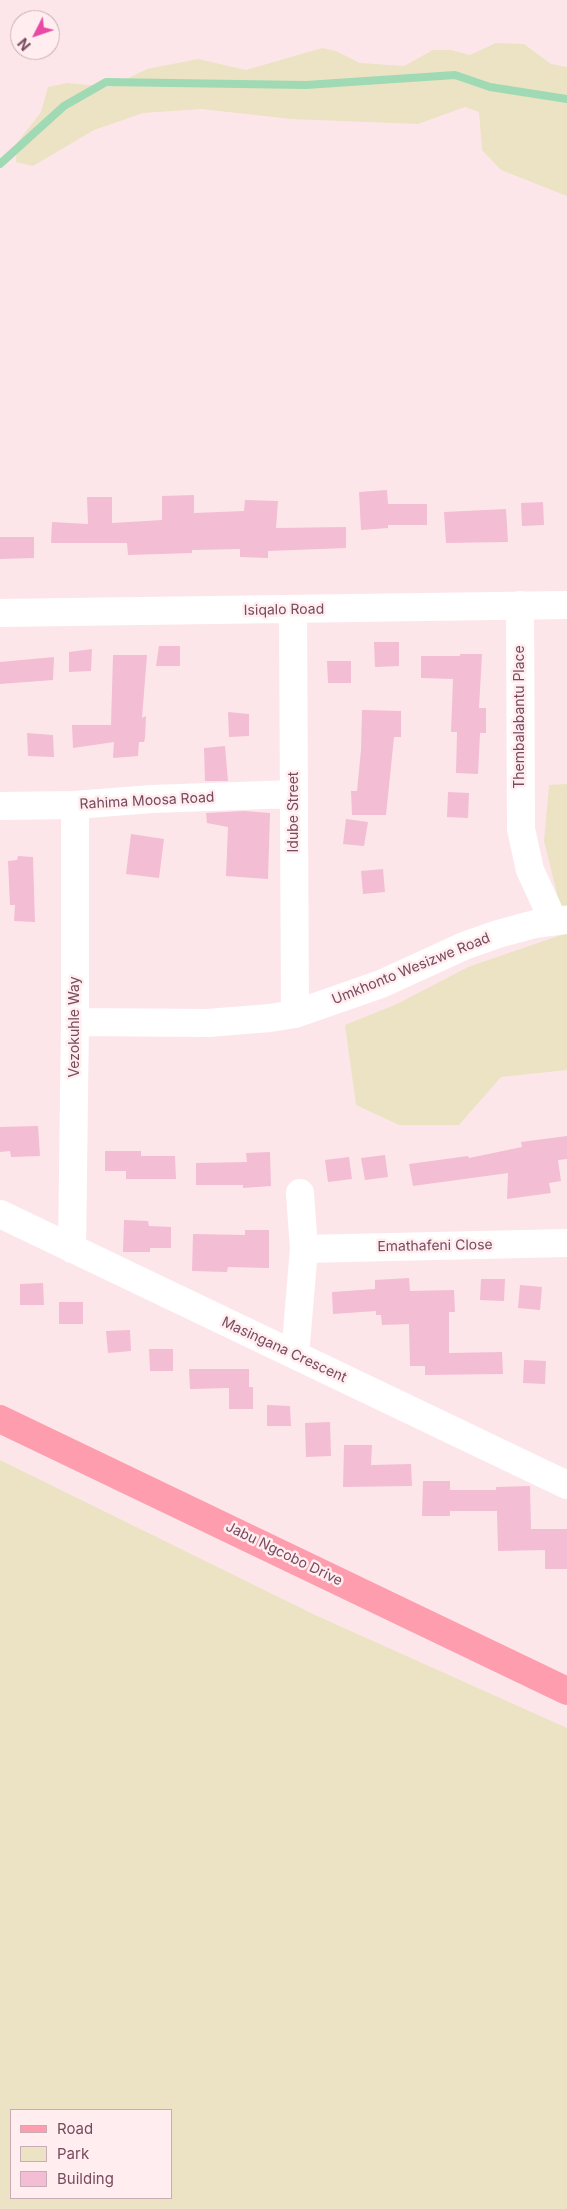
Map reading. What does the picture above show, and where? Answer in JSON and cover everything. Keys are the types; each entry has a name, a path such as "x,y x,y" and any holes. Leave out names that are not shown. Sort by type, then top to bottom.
{"main road":[{"name":"Jabu Ngcobo Drive","path":"0,1419 567,1691"}],"street":[{"name":"Thembalabantu Place","path":"520,605 521,829 530,870 560,920"},
{"name":"Isiqalo Road","path":"0,612 293,610 567,605"},
{"name":"Idube Street","path":"293,610 295,1014"},
{"name":"Rahima Moosa Road","path":"0,806 75,805 152,799 294,794"},
{"name":"Vezokuhle Way","path":"72,1249 75,805"},
{"name":"Umkhonto Wesizwe Road","path":"75,1022 208,1023 295,1014 381,984 481,940 534,924 560,920"},
{"path":"295,1355 304,1249 300,1193"},
{"name":"Masingana Crescent","path":"0,1214 567,1485"},
{"name":"Emathafeni Close","path":"304,1249 567,1243"}],"green space":[{"path":"496,43 524,44 551,64 567,67 567,196 501,170 482,150 479,112 465,107 418,124 291,119 201,109 143,113 94,130 33,166 16,162 17,143 41,112 48,87 67,83 110,87 147,69 198,59 246,70 322,48 336,51 360,63 404,66 433,50 451,50 470,55"},
{"path":"567,784 567,905 560,906 544,841 549,785"},
{"path":"567,933 567,1070 501,1077 459,1125 399,1125 356,1105 345,1025 397,1004 468,967"},
{"path":"0,1460 315,1615 567,1728 567,2209 0,2209"}],"building":[{"path":"387,490 388,504 427,504 427,525 388,525 388,528 361,530 359,492"},
{"path":"194,495 194,513 244,511 245,500 278,501 276,528 346,527 346,548 268,551 268,558 240,557 240,549 192,550 192,553 128,555 127,543 51,543 52,522 88,524 87,497 112,497 112,523 162,520 162,496"},
{"path":"543,502 544,525 522,526 521,503"},
{"path":"506,509 508,542 446,543 444,512"},
{"path":"0,537 34,537 34,558 0,559"},
{"path":"374,642 399,642 399,666 375,667"},
{"path":"159,646 180,646 180,666 156,666"},
{"path":"92,649 91,671 69,672 69,652"},
{"path":"460,654 482,654 479,708 486,708 486,733 480,733 478,774 456,773 457,732 451,732 453,679 421,678 421,656 460,656"},
{"path":"113,655 147,655 142,718 146,716 145,738 144,742 139,742 138,756 113,758 114,742 73,748 72,725 111,725"},
{"path":"54,657 53,680 0,684 0,662"},
{"path":"327,661 351,661 351,683 328,683"},
{"path":"362,710 401,711 401,737 394,737 386,815 352,815 351,791 357,791"},
{"path":"228,712 249,714 249,736 229,737"},
{"path":"27,733 53,735 54,757 28,756"},
{"path":"225,746 228,781 205,781 204,748"},
{"path":"448,792 469,793 468,818 447,817"},
{"path":"244,811 270,813 268,879 226,876 228,827 207,823 206,813"},
{"path":"346,819 368,822 364,846 343,844"},
{"path":"131,834 164,839 159,878 126,874"},
{"path":"18,856 33,857 35,922 14,921 15,905 10,905 8,861 17,860"},
{"path":"383,869 385,892 363,894 361,871"},
{"path":"38,1126 40,1156 11,1157 10,1151 0,1152 0,1127"},
{"path":"567,1136 567,1159 558,1160 561,1181 549,1183 551,1193 507,1199 508,1173 413,1186 409,1164 468,1156 469,1158 522,1147 521,1142"},
{"path":"105,1151 141,1151 141,1156 175,1156 176,1179 126,1179 126,1171 105,1171"},
{"path":"270,1152 271,1186 243,1188 243,1185 196,1185 196,1163 247,1162 246,1153"},
{"path":"385,1155 388,1177 365,1180 361,1158"},
{"path":"349,1157 352,1179 328,1182 325,1160"},
{"path":"124,1220 148,1221 149,1226 171,1227 171,1248 150,1248 150,1252 123,1252"},
{"path":"245,1230 269,1230 269,1268 228,1267 227,1272 192,1271 193,1234 245,1235"},
{"path":"409,1278 410,1291 454,1290 455,1312 449,1312 449,1353 502,1352 503,1374 425,1375 425,1366 410,1366 409,1324 382,1325 381,1315 376,1315 376,1311 333,1314 332,1292 375,1289 375,1280"},
{"path":"481,1279 505,1279 504,1301 480,1300"},
{"path":"43,1283 44,1305 20,1305 20,1284"},
{"path":"520,1285 542,1287 540,1310 518,1308"},
{"path":"59,1302 83,1302 83,1324 59,1324"},
{"path":"130,1330 131,1351 108,1353 106,1331"},
{"path":"149,1349 173,1349 173,1371 150,1371"},
{"path":"524,1360 546,1361 545,1384 523,1383"},
{"path":"189,1369 249,1369 249,1387 253,1387 253,1409 229,1409 229,1388 190,1389"},
{"path":"267,1405 290,1406 291,1426 267,1426"},
{"path":"330,1422 331,1456 306,1457 305,1423"},
{"path":"344,1445 372,1445 371,1465 411,1464 412,1486 343,1487"},
{"path":"423,1481 450,1481 450,1490 496,1490 496,1487 530,1486 531,1529 567,1529 567,1569 545,1569 545,1550 498,1551 497,1511 450,1511 450,1516 422,1516"}],"waterway":[{"path":"0,164 64,106 106,82 306,85 455,75 490,87 567,99"}]}
